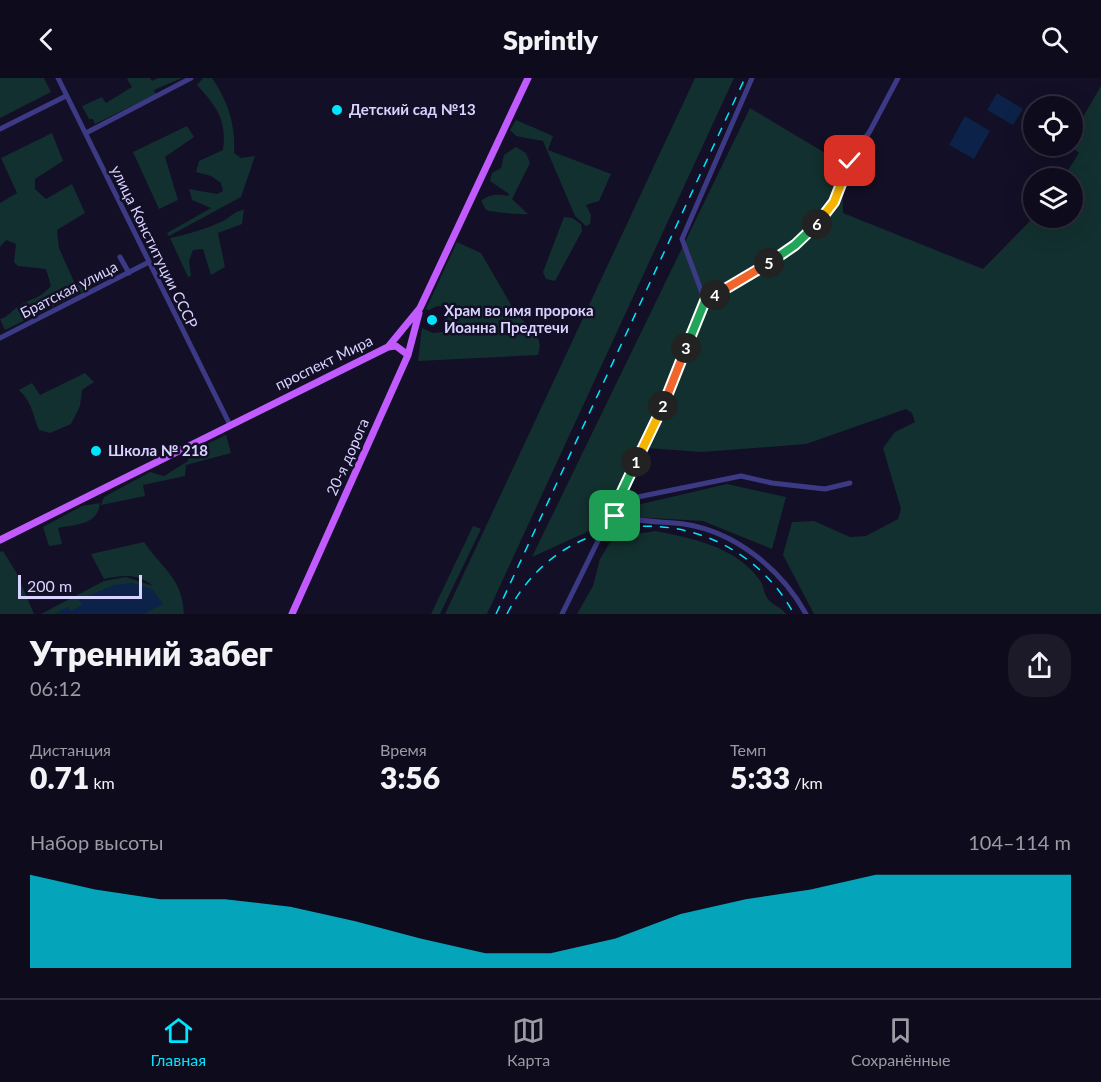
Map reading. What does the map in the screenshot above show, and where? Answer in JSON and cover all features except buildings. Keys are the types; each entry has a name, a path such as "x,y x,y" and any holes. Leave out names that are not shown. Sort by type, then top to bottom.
{"main road":[{"name":"проспект Мира","path":"0,539 388,347 420,308 528,78"},
{"name":"20-я дорога","path":"292,614 408,355 420,308"},
{"path":"388,347 396,346 408,355"}],"street":[{"name":"улица Конституции СССР","path":"58,78 230,425"},
{"path":"86,133 191,78"},
{"path":"705,301 682,239 752,78"},
{"path":"562,614 660,415 705,301 774,260 795,245 819,222 834,202 850,161 870,131 898,78"},
{"path":"0,129 66,96"},
{"path":"120,257 129,273"},
{"name":"Братская улица","path":"0,338 149,262"},
{"path":"618,501 741,476 772,483 825,489 850,483"},
{"path":"611,515 628,520 685,524 725,538 769,565 794,590 807,614"}],"green space":[{"path":"0,78 44,78 51,92 0,118"},
{"path":"150,78 152,81 158,78 182,78 154,90 156,94 95,124 93,119 89,119 82,106 102,97 106,103 132,87 127,79"},
{"path":"203,78 212,78 227,105 234,133 234,153 241,158 255,156 241,197 169,236 167,233 211,208 192,200 189,189 217,194 223,191 221,183 211,176 196,172 199,161 223,150 224,139 219,114 197,85"},
{"path":"695,78 734,78 487,614 445,614"},
{"path":"1101,86 1101,614 814,614 783,555 792,522 814,521 850,537 866,536 898,519 901,509 883,448 895,432 915,422 912,413 906,409 806,444 702,452 646,448 600,526 532,557 750,108 842,163 843,213 983,269 1023,228 1083,228 1083,168 1069,168 1077,156 1083,156 1083,117"},
{"path":"516,120 553,136 548,150 611,174 599,201 586,205 591,215 590,224 586,226 575,216 543,141 516,136 510,130"},
{"path":"187,126 194,137 165,157 178,200 159,209 133,152"},
{"path":"52,133 63,161 35,179 35,189 46,199 72,184 85,213 57,230 59,248 75,284 89,279 92,287 5,330 0,319 39,296 51,286 46,269 18,266 14,262 16,244 6,240 0,247 0,203 17,193 1,158"},
{"path":"516,147 526,153 530,163 512,199 528,214 486,210 481,201 494,195 508,196 509,194 490,181 492,173 501,168 504,155"},
{"path":"244,210 242,224 218,233 225,267 211,275 203,249 193,250 189,261 191,276 188,277 170,238 210,226"},
{"path":"564,217 572,218 581,224 582,231 555,281 546,279 543,272"},
{"path":"457,242 481,253 517,315 537,333 540,346 538,355 418,361 422,328 433,333 444,332 447,307 437,306 426,309"},
{"path":"85,373 94,382 82,390 80,406 71,424 50,433 39,430 30,404 19,390 32,383 40,395"},
{"path":"226,435 231,453 186,465 185,476 143,485 145,496 101,505 104,497 150,472 164,476 188,461 188,453"},
{"path":"727,484 786,497 772,549 703,521 633,517 621,513 626,508"},
{"path":"100,503 91,520 58,528 62,544 49,546 43,527 82,506"},
{"path":"473,526 481,529 440,614 431,614"},
{"path":"656,531 699,541 725,551 738,559 761,581 766,597 786,614 577,614 593,586 600,559 609,544 616,537"},
{"path":"144,542 180,591 184,614 41,614 104,581 126,577 153,586 130,576 104,579 91,554"},
{"path":"3,551 16,572 34,614 0,614 0,552"}],"water":[{"path":"997,93 1023,109 1013,125 987,110"},
{"path":"965,116 990,131 974,159 949,145"},
{"path":"133,583 152,589 163,604 144,614 55,614 68,607 71,611 82,605 79,600 114,585"}],"railway":[{"path":"496,614 745,78"},
{"path":"507,614 534,575 568,547 608,531 650,526 692,532 731,549 766,576 794,614"}],"place":[{"name":"Детский сад №13","path":"337,110"},
{"name":"Храм во имя пророка Иоанна Предтечи","path":"432,320"},
{"name":"Школа № 218","path":"96,451"}],"route":[{"path":"615,516 611,515 660,415 705,301 774,260 795,245 819,222 834,202 850,161"}]}
